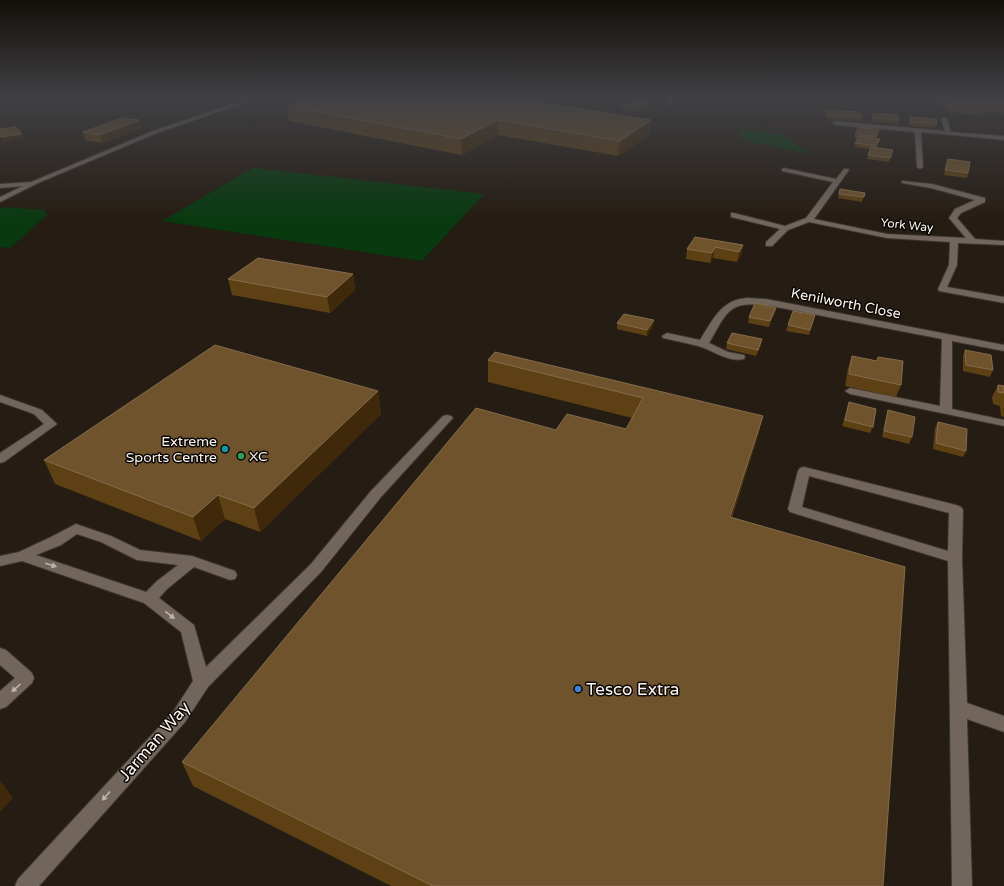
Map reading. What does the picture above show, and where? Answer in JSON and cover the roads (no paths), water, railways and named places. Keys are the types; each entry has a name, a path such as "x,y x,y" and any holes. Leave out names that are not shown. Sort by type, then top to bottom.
{"street":[{"path":"0,200 36,182 138,139"},
{"path":"919,139 920,167"},
{"path":"784,170 836,181"},
{"path":"770,244 785,228 809,220 836,181 846,170"},
{"path":"0,186 36,182"},
{"path":"904,182 932,186 982,200 958,211 953,218 973,241"},
{"path":"734,215 785,228"},
{"name":"York Way","path":"809,220 863,232 954,242 973,241 1004,243"},
{"path":"954,242 953,265 942,289 1004,300"},
{"name":"Kenilworth Close","path":"703,344 723,312 731,304 746,301 766,302 1004,348"},
{"path":"667,336 703,344 725,354 740,357"},
{"path":"946,410 947,336"},
{"path":"850,391 1004,423"},
{"path":"0,398 38,412 51,424 0,459"},
{"name":"Jarman Way","path":"25,886 179,717 202,682 316,568 376,494 447,418"},
{"path":"955,558 795,509 804,470 956,510 955,558 962,886"},
{"path":"0,562 22,556 56,541 76,529 106,539 137,555 192,561 230,575"},
{"path":"22,556 149,599 188,629 202,682"},
{"path":"149,599 162,585 192,561"},
{"path":"0,655 10,662 26,678 0,702"},
{"path":"958,708 1004,724"}],"place":[{"name":"Extreme Sports Centre","path":"225,449"},
{"name":"XC","path":"241,456"},
{"name":"Tesco Extra","path":"578,689"}]}
